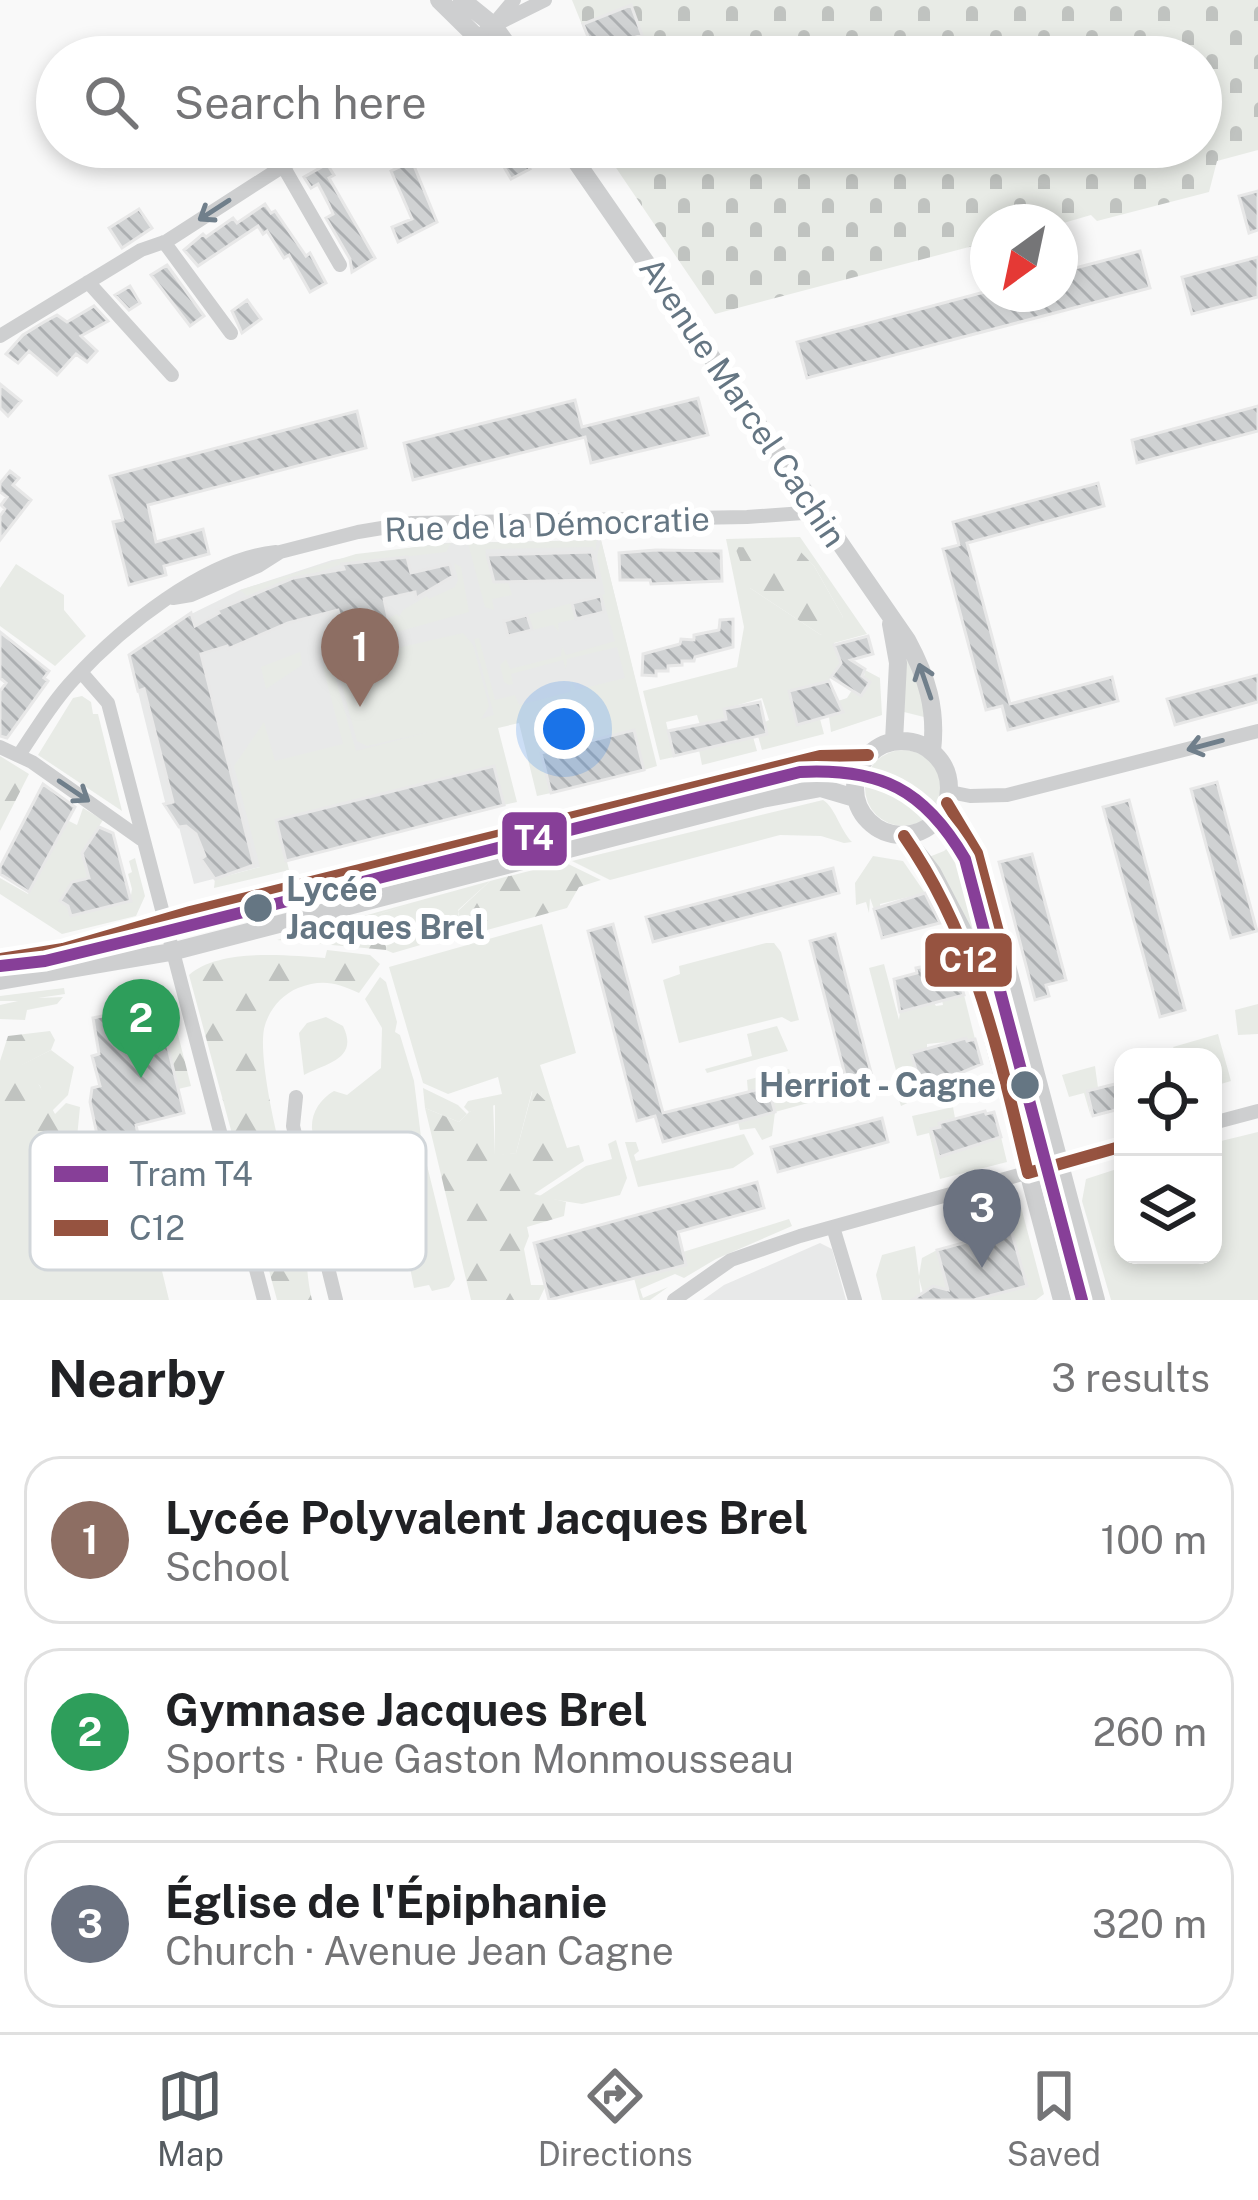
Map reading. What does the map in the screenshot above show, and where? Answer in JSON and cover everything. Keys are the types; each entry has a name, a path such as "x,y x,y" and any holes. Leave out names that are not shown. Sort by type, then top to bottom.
{"street":[{"path":"439,0 491,36"},
{"path":"462,0 488,36"},
{"path":"486,32 514,0"},
{"path":"481,36 545,0"},
{"path":"0,336 141,250 164,242 280,168"},
{"path":"284,168 340,265"},
{"name":"Avenue Marcel Cachin","path":"583,168 923,670 932,700 932,751"},
{"name":"Avenue Marcel Cachin","path":"589,168 596,185"},
{"path":"164,242 231,333"},
{"path":"88,282 172,375"},
{"name":"Rue de la Démocratie","path":"19,754 81,672 111,642 172,598 246,572 280,552 412,523 817,512"},
{"name":"Avenue Marcel Cachin","path":"890,619 898,663 894,741"},
{"path":"81,672 108,703 219,1132"},
{"path":"948,797 1007,795 1258,731"},
{"path":"0,959 63,949 769,768 820,756 868,755 894,741 914,742 932,751 946,769 948,797 977,853 1096,1300"},
{"path":"0,747 19,754 131,828 144,842"},
{"path":"868,755 855,778 855,798 878,829 904,836 932,825 948,797"},
{"path":"0,981 171,952 762,799 821,788 855,798"},
{"path":"904,836 932,872 966,938 1062,1300"},
{"path":"294,1132 296,1097"},
{"path":"1222,1121 1258,1111"},
{"path":"674,1300 730,1260 1114,1149"},
{"path":"833,1227 855,1300"},
{"path":"256,1270 264,1300"},
{"path":"329,1270 336,1300"}],"shaded area":[{"path":"601,540 638,691 256,789 275,863 194,884 179,827 167,810 129,655 175,622 240,590 332,560 442,543"},
{"path":"820,1243 832,1249 846,1300 703,1300 724,1285"}],"green space":[{"path":"572,0 1258,0 1258,150 1222,160 1222,36 587,36"},
{"path":"616,168 1215,168 1209,192 1097,221 1091,215 1078,219 1078,204 970,204 970,247 715,314"},
{"path":"800,537 867,634 834,643 841,663 828,681 790,691 797,725 820,719 824,734 762,750 758,736 766,734 769,720 762,698 724,709 726,719 700,725 697,715 666,722 674,757 660,760 643,691 737,667 744,627 726,539","holes":["798,550 814,566 843,617 821,635 750,588"]},
{"path":"597,540 595,552 593,547 485,549 493,583 508,582 512,595 492,599 494,610 485,607 468,543"},
{"path":"601,540 657,766 644,770 633,730 542,753 551,793 537,796 519,723 498,728 517,802 504,805 493,766 463,773 465,789 436,797 431,781 401,789 380,837 369,797 277,820 289,870 214,888 215,879 260,867 234,766 264,722 275,761 343,744 323,667 331,662 356,751 429,732 367,746 357,741 339,674 349,659 463,633 473,645 489,706 481,719 494,715 474,639 479,638 495,700 515,695 519,705 570,692 571,681 576,690 625,678 617,647 567,659 566,669 563,660 511,674 513,684 509,685 500,665 506,659 510,669 561,656 562,646 566,655 615,641 602,595 597,557"},
{"path":"451,543 446,552 342,564 247,596 240,590 356,554"},
{"path":"735,547 798,549 814,566 843,617 836,631 821,635 750,588"},
{"path":"454,563 461,567 469,612 393,633 389,618 399,617 427,596 455,587"},
{"path":"16,564 64,595 64,610 86,636 55,666 0,626 0,588"},
{"path":"572,603 576,619 558,623 559,632 553,625 532,630 527,615"},
{"path":"300,652 302,665 266,689 261,667"},
{"path":"911,657 928,718 904,712 906,658"},
{"path":"865,670 880,678 882,715 831,732 829,717 842,712 838,701 852,690 861,695"},
{"path":"82,696 91,702 93,714 98,714 122,811 38,755 73,698"},
{"path":"753,737 757,751 702,765 699,750"},
{"path":"903,750 930,761 941,788 930,815 903,826 876,815 865,788 876,761"},
{"path":"0,756 29,774 0,831"},
{"path":"832,760 828,783 551,848 547,830"},
{"path":"823,800 852,842 780,835 610,880 572,861"},
{"path":"83,808 103,820 82,853 89,878 72,882 60,900 71,916 130,901 129,861 135,858 145,896 136,916 62,934 0,894 0,878 28,894 67,820 77,825"},
{"path":"963,834 1011,1010 996,1014 986,975 929,857"},
{"path":"525,836 529,853 328,907 322,884"},
{"path":"873,856 903,861 925,893 874,909 870,898 869,913 866,902 856,905 855,883"},
{"path":"564,862 601,880 579,887 567,908 465,936 458,911 490,881"},
{"path":"490,881 458,910 459,919 434,941 393,953 386,950 388,942 359,938 363,931 359,920 415,903 288,941 277,940"},
{"path":"359,920 364,942 370,935 388,933 386,950 288,941 339,929"},
{"path":"542,924 576,1053 540,1065 554,1109 532,1091 516,1153 495,1156 495,1105 469,1112 464,1107 468,1101 502,1094 498,1077 448,1094 423,1083 389,967"},
{"path":"135,933 140,954 0,977 0,963"},
{"path":"774,943 781,952 799,1020 782,1017 679,1043 663,980 680,974 679,966"},
{"path":"327,950 370,955 380,964 359,993 314,983 281,999 266,1022 263,1046 277,1132 232,1132 189,975 202,966 235,957 325,958"},
{"path":"884,964 899,1020 900,1012 943,1005 942,1000 964,995 975,1039 927,1044 912,1053 918,1079 912,1081 916,1099 901,1106 869,968"},
{"path":"380,977 386,982 397,1022 395,1032 414,1081 420,1132 313,1132 315,1112 325,1098 334,1091 347,1095 381,1068 382,1028 365,999"},
{"path":"64,988 65,994 38,998 63,997 57,1004 27,1010 25,1020 0,1019 0,1005 18,1001 0,1001 0,996"},
{"path":"168,995 191,1086 178,1089 156,999"},
{"path":"1258,1004 1258,1034 1238,1035 1235,1010"},
{"path":"326,1017 343,1026 347,1046 338,1058 304,1075 299,1033 307,1023"},
{"path":"777,1026 788,1051 707,1073 705,1069 752,1056 747,1034"},
{"path":"50,1031 55,1040 51,1050 22,1065 32,1072 55,1114 66,1103 80,1107 78,1132 30,1132 30,1143 0,1112 0,1061 8,1036"},
{"path":"1218,1034 1222,1048 1174,1048"},
{"path":"1222,1048 1231,1081 1222,1084"},
{"path":"51,1050 74,1067 68,1095 52,1111 70,1132 30,1132 30,1270 162,1270 169,1300 0,1300 0,1066 45,1101 40,1086 21,1065"},
{"path":"1095,1066 1098,1088 1087,1092 1091,1117 1084,1093 1069,1097 1062,1075"},
{"path":"789,1069 793,1079 814,1074 819,1100 775,1112 772,1136 762,1140 755,1128 740,1130 738,1122 768,1087 748,1092 747,1080"},
{"path":"423,1088 467,1114 459,1122 425,1108"},
{"path":"533,1089 554,1109 567,1148 579,1145 584,1161 534,1194 566,1202 564,1216 527,1227 524,1249 531,1285 546,1285 539,1300 471,1300 425,1108 459,1122 493,1102 495,1155 516,1153"},
{"path":"953,1107 955,1118 932,1129 938,1156 1001,1137 1007,1162 940,1179 929,1133 917,1136 912,1116"},
{"path":"1258,1132 1258,1300 1111,1300 1082,1201 1086,1179 1114,1170 1114,1264 1222,1264 1222,1141"},
{"path":"744,1134 754,1154 733,1168 638,1187 625,1142 636,1142 636,1161"},
{"path":"616,1140 627,1178 620,1195 582,1204 538,1197 586,1166 612,1159 608,1144"},
{"path":"426,1161 455,1279 449,1287 432,1291 429,1285 414,1288 410,1270 426,1270"},
{"path":"1004,1201 1020,1203 1044,1294 1036,1300 974,1300 1026,1286"},
{"path":"1060,1202 1091,1300 1067,1300 1046,1205"},
{"path":"789,1219 792,1226 684,1278 675,1274 640,1289 643,1298 668,1287 650,1300 640,1300 634,1278 685,1265 683,1252"},
{"path":"915,1246 919,1276 922,1258 937,1250 947,1288 923,1293 919,1278 921,1300 882,1300 876,1275 882,1255"},
{"path":"269,1270 308,1270 312,1300 277,1300"}],"building":[{"path":"631,5 642,35 588,36 583,24"},
{"path":"330,168 334,175 329,178 375,258 352,272 350,259 326,218 333,214 329,205 318,184 311,188 304,177"},
{"path":"415,168 437,222 398,242 392,227 412,219 391,171"},
{"path":"505,168 529,168 530,169 511,179"},
{"path":"1258,191 1258,230 1249,233 1239,196"},
{"path":"265,204 306,256 310,253 326,283 310,292 289,255 284,258 267,231 263,234 258,226 198,266 184,250 203,234 206,237 233,218 237,223"},
{"path":"139,209 152,228 122,248 109,228"},
{"path":"1140,251 1150,288 1078,307 1078,267"},
{"path":"1258,257 1258,297 1192,314 1182,277"},
{"path":"167,265 204,316 190,326 151,275"},
{"path":"130,286 140,303 129,310 115,295"},
{"path":"970,296 970,312 1059,312 807,378 797,342"},
{"path":"247,300 261,319 242,333 232,311"},
{"path":"94,306 108,321 81,336 97,351 87,362 76,354 57,375 29,351 18,363 6,354 44,322 57,315 67,322"},
{"path":"0,384 21,401 8,416 0,408"},
{"path":"698,398 708,435 591,463 585,437 413,480 404,443 575,400 582,427"},
{"path":"1258,406 1258,431 1137,463 1132,440"},
{"path":"357,411 366,448 148,505 156,542 203,529 209,554 164,566 166,575 129,585 113,522 123,520 110,476"},
{"path":"10,471 19,478 13,485 31,500 0,540 0,516 5,509 1,505 7,497 0,492 0,483"},
{"path":"1098,483 1104,506 967,543 1010,704 1112,677 1118,701 1008,730 1002,706 986,710 943,549 959,545 953,522"},
{"path":"721,551 722,581 651,584 650,580 620,580 619,553"},
{"path":"592,552 598,580 494,582 487,555"},
{"path":"407,557 411,573 450,564 453,576 416,598 415,592 384,599 392,637 347,647 338,610 201,654 254,865 215,879 201,859 205,856 196,834 179,827 164,804 173,802 144,689 138,691 129,655 191,613 195,626 219,613 217,610 293,578 344,569 342,564"},
{"path":"601,596 604,612 576,619 572,603"},
{"path":"527,615 532,630 508,636 504,621"},
{"path":"733,619 733,647 668,666 668,671 656,671 656,676 642,675 643,654 680,644 681,639 694,640 694,635 719,630 720,620"},
{"path":"0,632 49,671 44,678 48,681 7,738 0,736 0,691 6,683 0,678"},
{"path":"868,636 873,654 851,660 865,669 862,676 870,682 861,696 831,677 841,663 834,645"},
{"path":"1258,675 1258,702 1175,725 1167,699"},
{"path":"829,681 843,712 797,725 789,691"},
{"path":"760,702 767,734 674,756 668,731 726,719 724,709"},
{"path":"634,730 644,770 551,793 541,753"},
{"path":"494,766 504,805 286,861 276,820"},
{"path":"1217,782 1257,931 1231,938 1191,789"},
{"path":"43,784 75,807 29,892 0,874 0,867"},
{"path":"1129,800 1185,1010 1160,1017 1103,807"},
{"path":"99,827 113,833 131,901 71,916 60,901 72,882 89,878 82,853"},
{"path":"1032,854 1066,980 1046,985 1049,996 1035,1000 999,862"},
{"path":"833,868 839,893 653,942 646,917"},
{"path":"925,893 940,923 882,938 874,909"},
{"path":"613,924 663,1113 768,1087 775,1112 663,1142 655,1116 637,1121 588,931"},
{"path":"835,934 874,1084 849,1090 810,941"},
{"path":"955,962 964,995 900,1012 894,979 917,973 916,968 930,965 931,970"},
{"path":"159,1011 184,1113 136,1125 138,1132 96,1132 90,1102 92,1088 100,1086 92,1056 99,1054 93,1018 107,1015 110,1023"},
{"path":"975,1039 982,1064 956,1075 919,1080 911,1053"},
{"path":"1114,1084 1114,1110 1093,1116 1087,1091"},
{"path":"994,1112 1001,1137 939,1157 931,1129"},
{"path":"882,1118 888,1142 778,1172 771,1147"},
{"path":"757,1182 764,1208 678,1232 686,1265 549,1300 534,1243"},
{"path":"1011,1230 1027,1286 974,1300 912,1300 933,1286 948,1290 937,1250"}],"tram line":[{"name":"T4","path":"0,966 45,961 136,939 800,772 877,779 898,788 933,815 965,859 1082,1300"}],"transit line":[{"name":"C12","path":"0,959 63,949 190,912 820,756 868,755"},
{"name":"C12","path":"947,803 977,853 1004,954"},
{"name":"C12","path":"904,836 929,875 967,956 995,1041 1028,1173 1114,1149"}],"place":[{"name":"Lycée Polyvalent Jacques Brel","path":"360,707"},
{"name":"Lycée Jacques Brel","path":"258,908"},
{"name":"Gymnase Jacques Brel","path":"141,1078"},
{"name":"Herriot - Cagne","path":"1025,1085"},
{"name":"Église de l'Épiphanie","path":"982,1268"}]}
